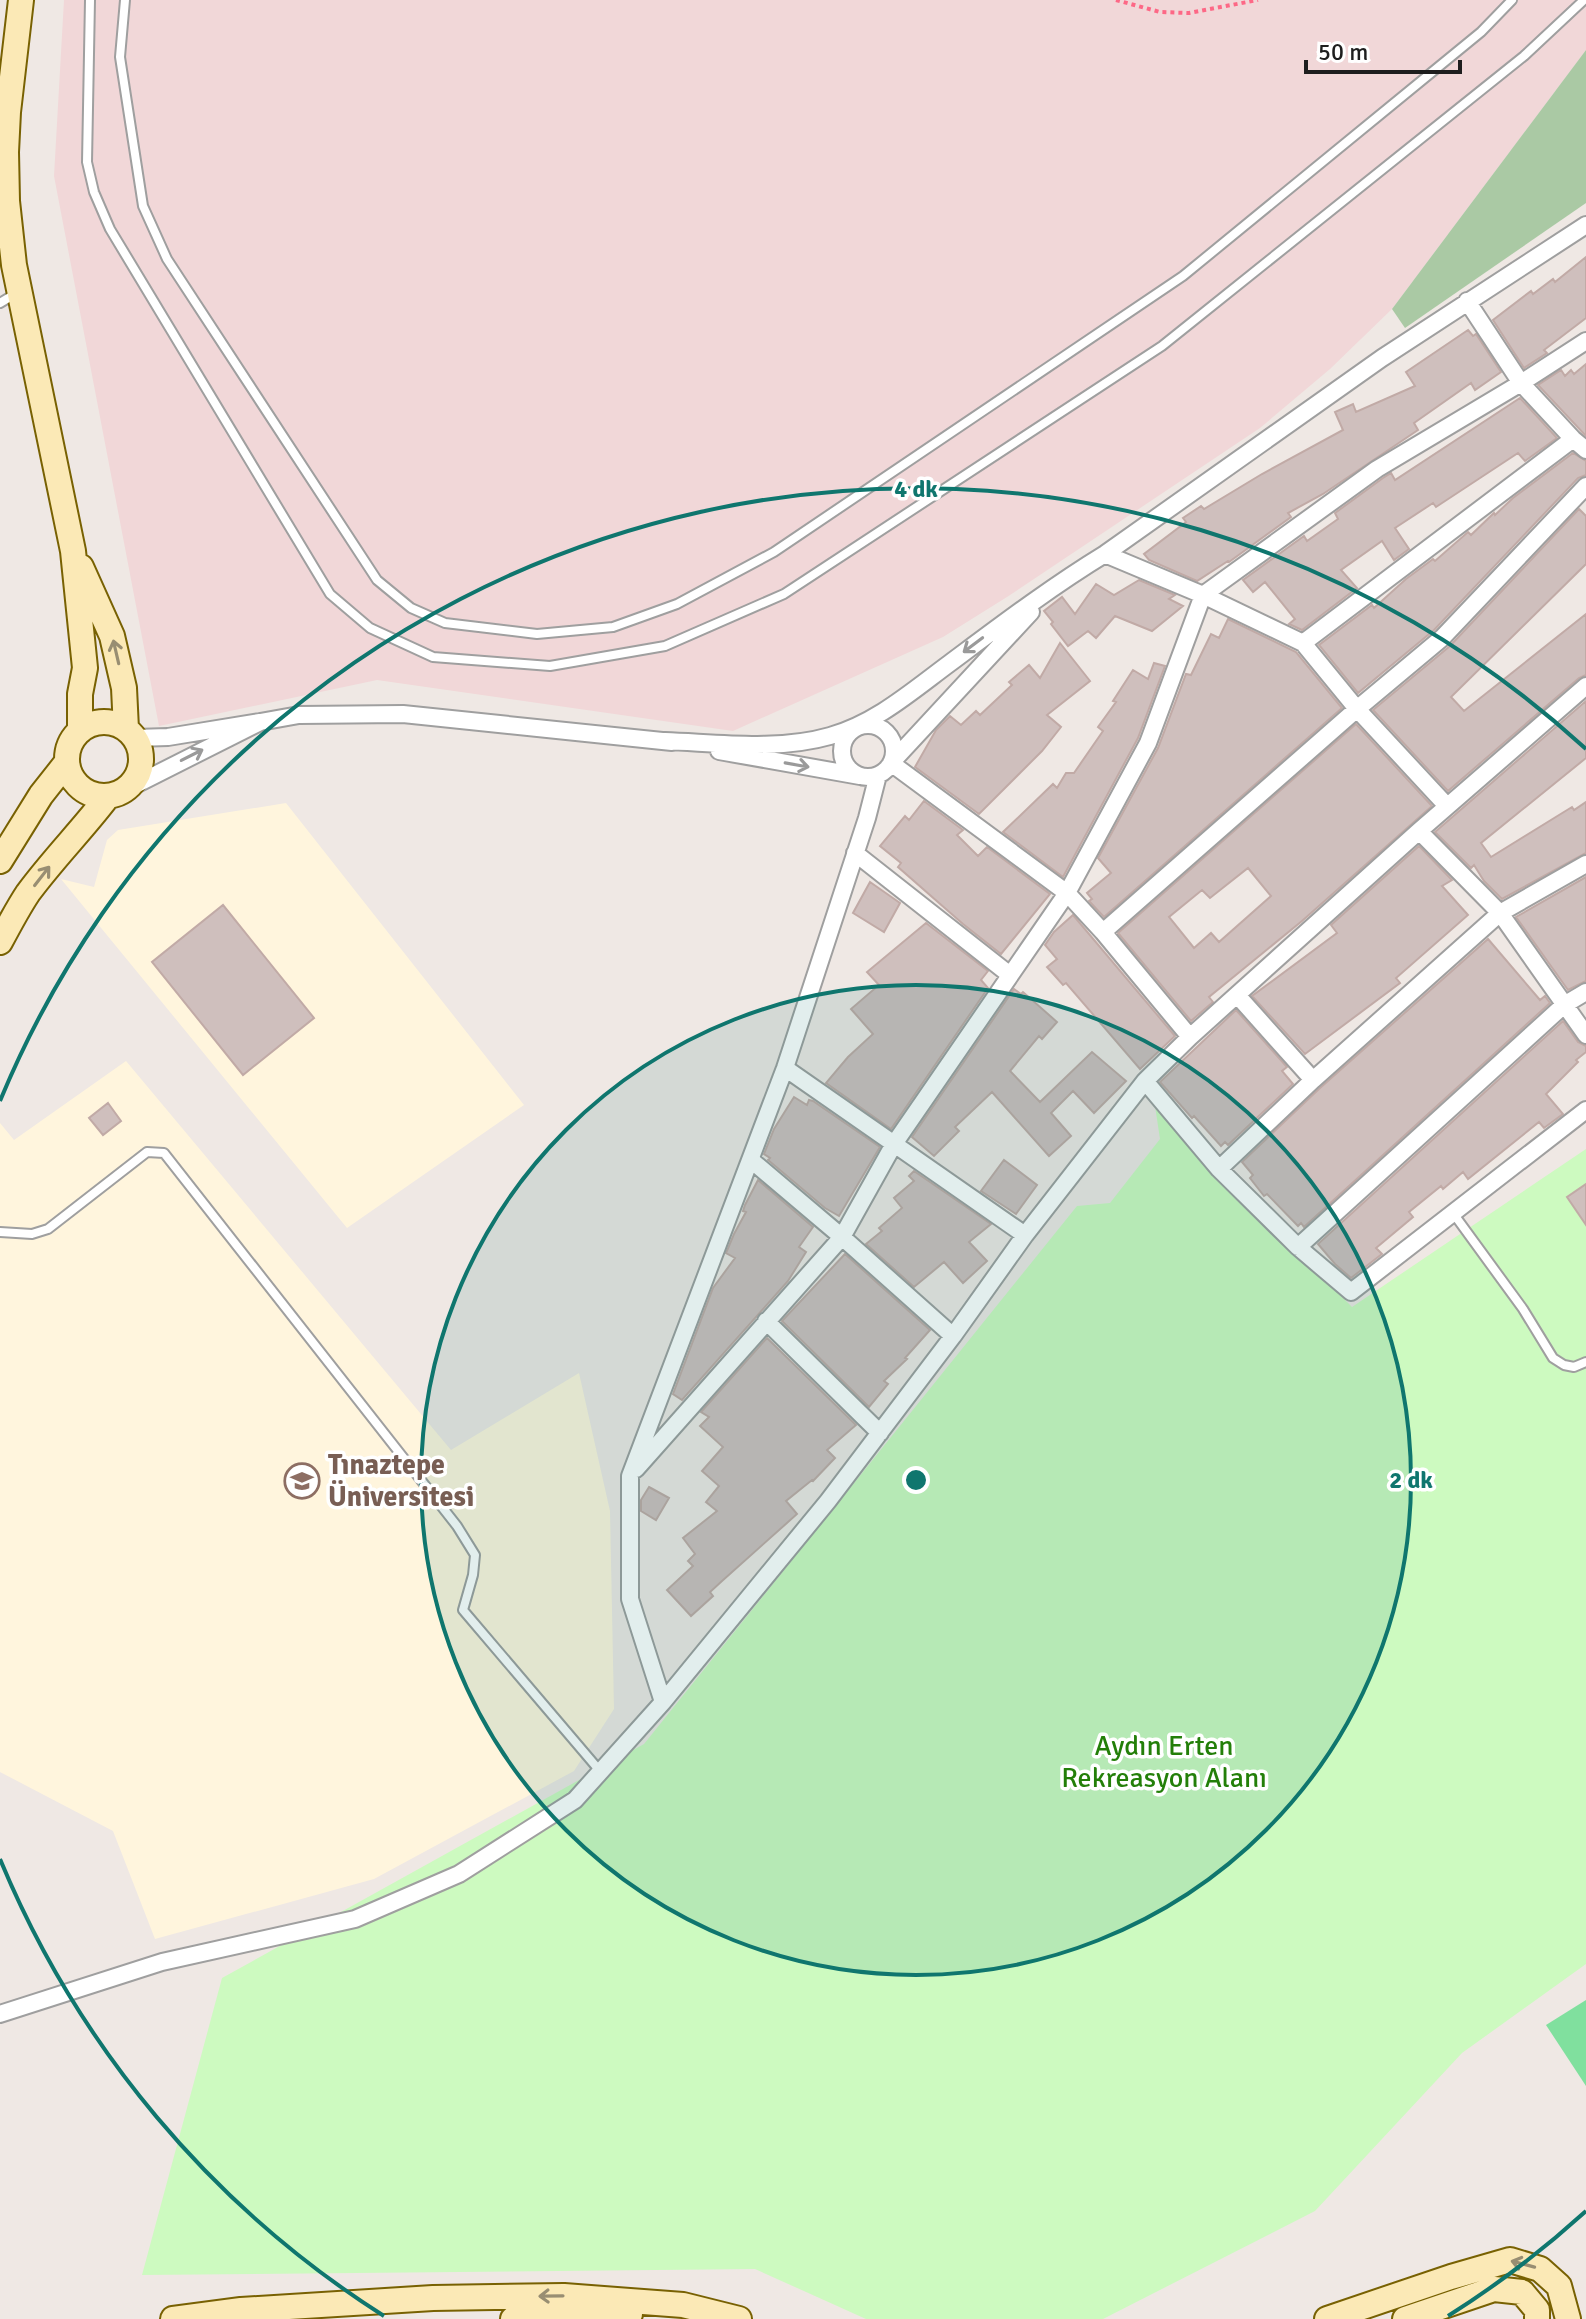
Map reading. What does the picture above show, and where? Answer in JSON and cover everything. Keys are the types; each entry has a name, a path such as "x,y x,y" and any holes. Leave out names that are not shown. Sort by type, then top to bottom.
{"main road":[{"path":"21,0 6,152 7,201 14,265 10,297 73,551 85,668 80,694 80,731"},
{"path":"73,551 112,636 124,688 130,734"},
{"path":"4,929 57,857 115,793 132,783 138,773 140,749 130,734 115,724 91,724 80,731 68,750 70,773 85,791 115,793"},
{"path":"0,861 41,795 67,762"},
{"path":"1327,2319 1510,2260 1540,2269 1559,2286 1568,2319"},
{"path":"1405,2319 1494,2289 1522,2292 1537,2310 1537,2319"},
{"path":"173,2319 241,2310 433,2298 564,2296 683,2305 739,2319"},
{"path":"513,2319 645,2313 664,2319"}],"street":[{"path":"860,776 846,765 842,757 844,739 849,732 893,705 1058,582 1105,554 1382,358 1586,225"},
{"path":"1303,643 1579,445 1521,383 1467,301"},
{"path":"630,1476 842,1237 894,1144 1067,893 1148,743 1203,595 1377,469 1586,341"},
{"path":"1103,932 1442,638 1586,486"},
{"path":"1105,554 1203,595 1303,643 1357,709 1447,806"},
{"path":"663,1702 630,1599 630,1476 785,1068 878,775 1058,582"},
{"path":"0,2014 162,1962 355,1919 459,1874 575,1800 663,1702 828,1501 1025,1235 1145,1081 1419,831 1586,686"},
{"path":"130,734 168,737 299,715 403,714 665,741 860,776 878,775"},
{"path":"115,793 260,722"},
{"path":"665,741 782,744 828,737 857,726 873,724 888,732 894,747 891,763"},
{"path":"891,763 1067,893 1190,1037"},
{"path":"1419,831 1500,913 1586,1035"},
{"path":"855,853 1010,975"},
{"path":"1219,1169 1313,1080 1500,913 1586,864"},
{"path":"1298,1247 1564,1005 1586,992"},
{"path":"1237,995 1313,1080"},
{"path":"785,1068 1025,1235"},
{"path":"1145,1081 1219,1169 1298,1247 1351,1292 1586,1110"},
{"path":"751,1160 953,1336"},
{"path":"766,1321 880,1433"}],"lane":[{"path":"90,0 86,148 94,192 110,229 330,594 370,628 433,657 550,666 665,646 784,594 1162,346 1524,56 1584,0"},
{"path":"125,0 120,57 143,206 167,259 377,580 411,608 445,623 537,634 613,627 677,604 774,552 1183,276 1481,32 1512,0"},
{"path":"0,1232 32,1234 48,1229 147,1152 164,1153 457,1526 475,1555 463,1610 600,1772"},
{"path":"1453,1213 1523,1309 1553,1358 1574,1367 1586,1362"}],"path":[{"path":"1116,0 1160,12 1189,13 1258,0"}],"shaded area":[{"path":"64,0 1586,0 1586,50 1392,309 1330,369 1260,428 943,637 733,731 377,680 159,726 54,176"},
{"path":"286,803 524,1105 347,1228 61,879 94,887 107,840 118,830"},
{"name":"Tınaztepe Üniversitesi","path":"126,1061 451,1450 579,1373 610,1511 614,1709 574,1771 374,1879 155,1939 113,1831 0,1772 0,1123 14,1140"}],"green space":[{"path":"1586,50 1586,203 1405,328 1392,309"},
{"name":"Aydın Erten Rekreasyon Alanı","path":"1155,1106 1352,1307 1586,1149 1586,1964 1462,2053 1315,2211 1103,2319 866,2319 755,2269 142,2275 222,1978 644,1744 1077,1206 1110,1203 1160,1139"},
{"path":"1586,2000 1586,2086 1546,2025"}],"building":[{"path":"1586,257 1586,318 1544,350 1547,353 1524,368 1493,320 1531,291 1533,294 1553,279 1555,282"},
{"path":"1468,330 1473,336 1476,334 1501,372 1475,390 1471,383 1414,423 1418,430 1323,494 1288,513 1291,517 1229,562 1197,581 1149,560 1144,554 1186,522 1183,518 1201,506 1204,509 1343,430 1335,412 1353,404 1356,412 1415,386 1406,372"},
{"path":"1586,364 1586,436 1538,385 1561,370 1565,376 1571,370 1574,374"},
{"path":"1520,398 1557,438 1525,461 1518,453 1436,507 1433,503 1395,528 1409,549 1394,560 1382,541 1341,570 1357,588 1302,630 1289,624 1295,619 1265,582 1253,592 1243,580 1304,536 1307,541 1338,519 1335,513 1383,478 1391,473 1395,480"},
{"path":"1573,453 1586,461 1586,475 1578,478 1434,630 1358,693 1319,645 1372,605 1374,608 1406,579 1433,559 1435,561 1468,532 1471,535 1494,513"},
{"path":"1579,509 1586,516 1586,564 1451,697 1464,711 1586,614 1586,675 1448,791 1373,710 1450,646"},
{"path":"1139,580 1175,595 1169,599 1183,606 1152,631 1115,616 1096,638 1088,631 1068,646 1044,611 1062,597 1075,614 1096,584 1114,595"},
{"path":"1228,619 1296,652 1342,708 1104,917 1089,901 1092,899 1087,893 1111,873 1098,858 1158,748 1186,674 1191,675 1211,634 1219,638"},
{"path":"1060,643 1090,681 1047,715 1061,727 1042,751 979,814 915,767 936,730 950,716 961,725 976,711 980,715 1029,665 1040,678"},
{"path":"1154,663 1165,666 1138,738 1063,877 1003,832 1053,784 1057,788 1066,773 1074,773 1103,731 1098,727 1133,670 1148,679"},
{"path":"1586,701 1586,758 1481,843 1491,857 1572,807 1574,810 1586,802 1586,853 1502,899 1484,881 1474,865 1471,868 1435,832"},
{"path":"1356,724 1432,806 1302,921 1209,997 1213,1002 1191,1021 1118,933","holes":["1248,868 1271,896 1219,942 1211,933 1194,948 1169,917 1202,890 1210,898"]},
{"path":"924,801 963,830 957,835 978,856 987,847 1050,894 1001,954 898,867 901,863 880,846 905,816 909,820"},
{"path":"1419,846 1452,880 1442,886 1468,915 1396,978 1400,983 1305,1054 1252,996 1337,933 1331,925"},
{"path":"1586,877 1586,981 1568,990 1516,917"},
{"path":"870,882 900,903 884,932 853,913"},
{"path":"223,905 314,1018 243,1075 152,962"},
{"path":"1073,915 1175,1036 1140,1069 1066,983 1063,985 1047,967 1057,959 1045,945"},
{"path":"926,923 988,971 981,980 988,988 891,1129 826,1083 873,1034 851,1009 879,985 867,972"},
{"path":"1488,939 1540,1000 1545,996 1550,1003 1304,1227 1301,1223 1298,1226 1267,1194 1264,1196 1242,1162 1320,1088"},
{"path":"1014,989 1021,994 1023,992 1057,1022 1042,1039 1039,1036 1010,1071 1040,1102 1092,1052 1126,1081 1094,1113 1073,1091 1051,1113 1071,1136 1049,1156 992,1092 955,1127 959,1131 934,1156 912,1137"},
{"path":"1236,1010 1287,1067 1282,1071 1293,1084 1228,1145 1225,1142 1221,1146 1160,1082"},
{"path":"1563,1021 1578,1042 1586,1046 1586,1052 1546,1094 1563,1114 1544,1128 1539,1122 1468,1179 1463,1172 1443,1189 1441,1186 1409,1212 1413,1217 1376,1248 1382,1254 1351,1278 1335,1264 1318,1244"},
{"path":"794,1097 807,1105 809,1100 813,1101 880,1147 839,1216 825,1208 764,1154 774,1129"},
{"path":"108,1103 121,1121 103,1135 89,1118"},
{"path":"1004,1160 1037,1185 1016,1214 981,1191"},
{"path":"914,1171 991,1224 969,1242 987,1261 963,1283 944,1262 914,1287 866,1244 902,1208 894,1198 914,1181 909,1176"},
{"path":"758,1180 813,1227 799,1247 806,1252 788,1281 682,1400 673,1394 713,1288 735,1258 726,1253"},
{"path":"1586,1184 1586,1225 1567,1197"},
{"path":"845,1254 930,1330 884,1381 888,1384 869,1407 782,1321"},
{"path":"767,1338 856,1425 827,1450 835,1458 813,1481 786,1501 797,1514 710,1592 713,1596 691,1616 667,1590 693,1566 688,1561 695,1554 683,1538 717,1511 706,1502 719,1486 702,1471 723,1447 700,1426 709,1417 701,1412"},
{"path":"649,1487 669,1498 656,1520 641,1511 641,1500"}],"place":[{"name":"Tınaztepe Üniversitesi","path":"302,1481"}]}
